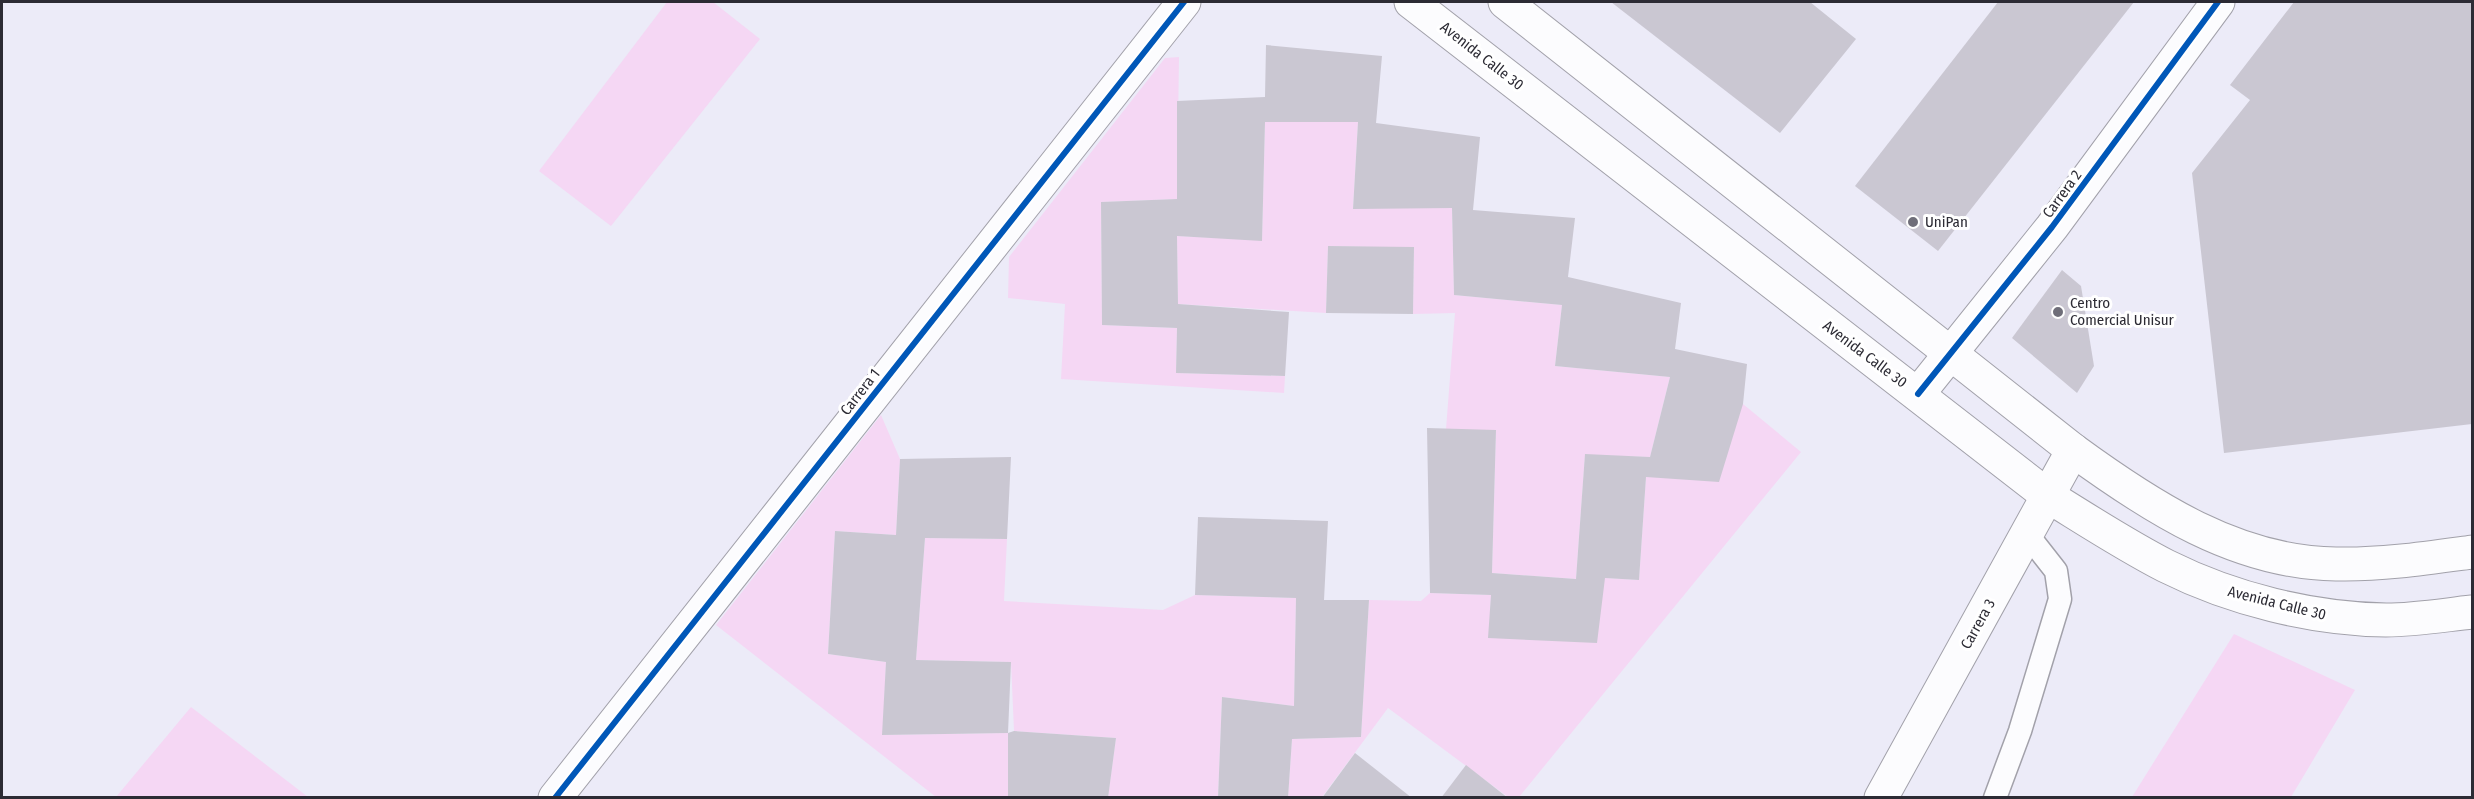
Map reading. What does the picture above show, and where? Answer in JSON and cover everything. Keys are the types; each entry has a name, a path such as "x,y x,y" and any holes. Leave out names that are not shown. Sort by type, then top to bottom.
{"main road":[{"name":"Carrera 1","path":"555,798 1184,2"},
{"name":"Avenida Calle 30","path":"1411,2 2048,496 2167,566 2218,588 2278,606 2334,616 2387,620 2472,612"},
{"path":"1505,2 2073,450 2196,530 2237,546 2290,559 2335,565 2389,562 2472,552"},
{"name":"Carrera 2","path":"1918,394 1949,352 2052,227 2218,2"},
{"name":"Carrera 3","path":"1881,798 2073,450"}],"lane":[{"path":"1995,798 2020,731 2060,599 2056,571 2027,534"}],"shaded area":[{"path":"667,2 713,2 760,39 611,226 539,171"},
{"path":"1179,57 1177,199 1101,202 1102,325 1177,328 1176,373 1285,376 1284,393 1061,379 1065,304 1008,298 1009,257 1165,58"},
{"path":"1265,122 1358,122 1353,208 1452,208 1454,295 1562,305 1555,366 1670,377 1650,457 1585,455 1576,579 1492,573 1496,431 1446,429 1455,313 1413,314 1414,248 1328,246 1326,313 1178,304 1177,236 1262,240"},
{"path":"1743,404 1801,452 1519,797 1508,797 1388,708 1322,797 1288,798 1292,739 1361,737 1369,600 1421,601 1430,593 1491,595 1489,638 1605,578 1639,580 1646,477"},
{"path":"881,415 900,459 896,535 835,531 828,654 886,662 883,735 1008,733 1008,797 936,797 716,625"},
{"path":"925,538 1007,539 1004,601 1163,610 1195,595 1296,598 1294,706 1222,697 1218,797 1108,797 1116,738 1014,731 1011,662 916,660"},
{"path":"2234,634 2355,690 2291,797 2132,797"},
{"path":"191,707 308,797 116,797"}],"building":[{"path":"1611,2 1810,2 1856,39 1780,133"},
{"path":"1998,2 2134,2 1938,251 1855,186"},
{"name":"Centro Comercial Unisur","path":"2294,2 2472,2 2472,424 2224,453 2192,173 2250,100 2230,85"},
{"path":"1266,45 1382,56 1376,123 1480,137 1473,210 1575,218 1568,277 1681,303 1675,349 1747,364 1743,404 1719,482 1646,477 1639,580 1605,578 1597,643 1488,638 1491,595 1430,593 1427,428 1496,430 1492,573 1576,579 1585,454 1650,457 1670,377 1555,366 1562,305 1454,295 1452,208 1353,209 1358,122 1265,122 1262,241 1177,236 1178,304 1289,312 1285,376 1176,373 1177,328 1102,325 1101,202 1177,199 1177,101 1265,97"},
{"path":"1328,246 1414,247 1413,314 1326,313"},
{"name":"Centro Comercial Unisur","path":"2062,270 2081,286 2094,366 2077,393 2012,338"},
{"path":"1011,457 1007,539 925,538 916,660 1011,662 1008,733 882,735 886,662 828,654 835,531 896,535 900,459"},
{"path":"1198,517 1328,521 1324,600 1369,600 1361,737 1292,739 1288,798 1218,798 1222,697 1294,706 1296,598 1195,595"},
{"path":"1014,731 1116,738 1108,798 1008,798 1008,733"},
{"path":"1355,753 1412,798 1322,798"},
{"path":"1466,765 1508,798 1441,798"}],"cycle path":[{"path":"555,798 1184,2"},
{"path":"1918,394 2052,227 2218,2"}],"place":[{"name":"UniPan","path":"1913,222"},
{"name":"Centro Comercial Unisur","path":"2058,312"}]}
